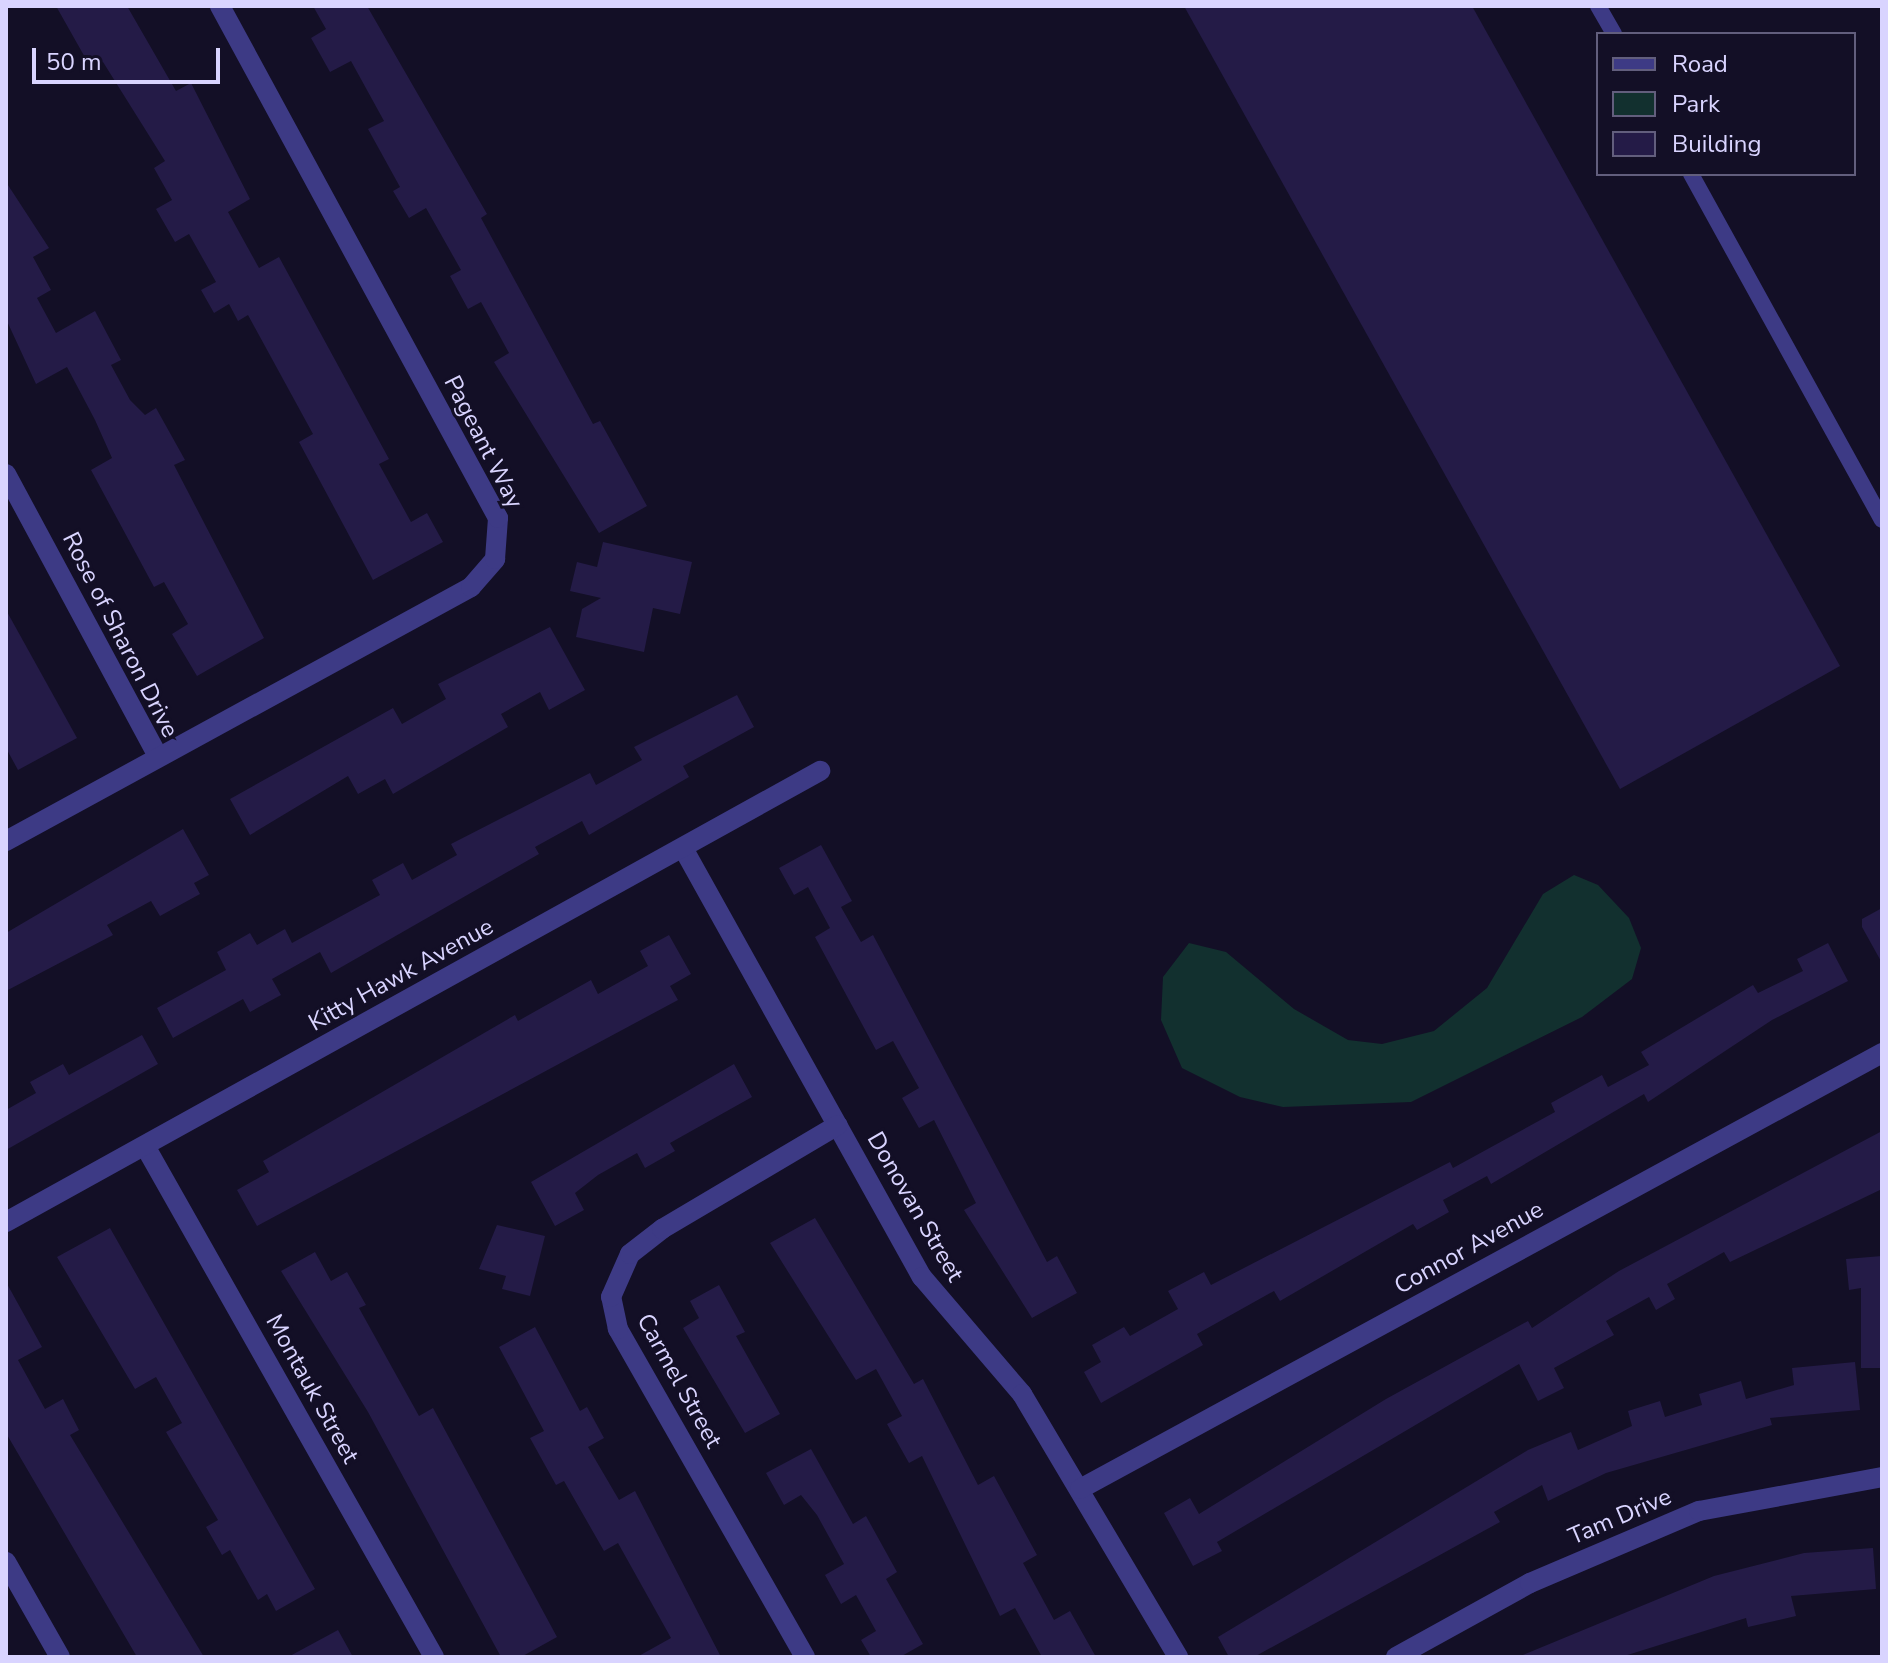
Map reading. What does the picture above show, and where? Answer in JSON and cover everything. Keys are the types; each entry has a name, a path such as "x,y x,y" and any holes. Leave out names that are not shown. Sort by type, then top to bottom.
{"street":[{"name":"Pageant Way","path":"157,754 471,587 495,559 498,518 220,6"},
{"name":"Rose of Sharon Drive","path":"6,474 157,754 6,841"},
{"name":"Kitty Hawk Avenue","path":"6,1222 820,771"},
{"name":"Donovan Street","path":"683,848 922,1277 995,1357 1080,1489 1178,1657"},
{"name":"Connor Avenue","path":"1080,1489 1882,1053"},
{"name":"Carmel Street","path":"805,1657 618,1329 611,1297 630,1254 662,1229 838,1125"},
{"name":"Montauk Street","path":"145,1146 434,1657"},
{"name":"Tam Drive","path":"1396,1657 1530,1583 1699,1511 1882,1477"},
{"path":"6,1562 60,1657"}],"lane":[{"path":"1598,6 1613,32"},
{"path":"1692,176 1882,520"}],"green space":[{"path":"1574,875 1598,885 1629,918 1641,948 1632,979 1582,1017 1411,1102 1283,1107 1240,1097 1182,1068 1161,1020 1163,977 1189,943 1226,952 1294,1009 1348,1040 1382,1044 1434,1031 1487,988 1543,894"}],"building":[{"path":"56,6 127,6 176,91 191,83 250,199 228,212 259,268 279,257 389,459 379,464 411,522 427,513 443,542 373,580 299,442 313,434 248,315 238,321 229,304 214,313 201,290 216,282 189,234 175,242 156,209 172,200 154,168 165,161 103,62 91,68"},
{"path":"313,6 367,6 487,214 481,218 593,424 600,421 647,506 599,533 494,362 509,353 481,302 468,309 450,276 461,270 426,208 409,218 393,191 400,187 368,129 384,121 351,61 330,72 311,38 326,29"},
{"path":"1184,6 1472,6 1840,666 1620,789"},
{"path":"6,182 49,248 33,257 51,290 37,298 56,333 95,311 121,360 111,365 130,400 145,415 156,408 185,460 174,465 264,638 197,676 172,634 188,624 164,582 154,587 91,470 112,458 67,367 36,384 6,319"},
{"path":"603,542 692,562 680,614 653,608 644,652 576,637 582,609 601,598 570,591 577,562 597,567"},
{"path":"6,610 77,738 18,770 6,748"},
{"path":"550,627 585,690 549,710 540,692 501,714 508,727 393,794 385,779 358,794 348,776 250,835 230,799 393,708 402,724 446,699 438,684"},
{"path":"737,695 754,727 683,766 689,777 589,835 582,821 535,847 539,854 331,973 320,952 272,979 281,995 250,1012 243,999 173,1038 157,1008 226,970 217,952 250,933 257,945 285,929 292,943 380,895 372,880 403,863 412,880 457,855 451,844 590,773 596,785 642,760 634,747"},
{"path":"183,829 209,875 194,883 200,894 160,916 151,901 107,925 113,935 6,991 6,933"},
{"path":"821,845 852,901 841,907 861,942 873,935 1047,1262 1057,1256 1077,1293 1032,1318 964,1210 976,1203 934,1120 919,1128 902,1098 919,1088 893,1041 876,1050 815,937 830,928 808,887 794,895 779,868"},
{"path":"1882,908 1882,963 1862,927 1862,919"},
{"path":"669,935 691,974 670,986 678,1000 257,1226 237,1190 269,1172 263,1161 515,1015 518,1021 591,980 598,994 648,966 640,951"},
{"path":"1828,943 1848,981 1772,1020 1648,1102 1644,1094 1491,1184 1487,1176 1443,1200 1449,1212 1417,1230 1413,1224 1280,1301 1274,1291 1197,1334 1203,1345 1101,1403 1084,1372 1101,1362 1092,1345 1124,1327 1130,1336 1178,1309 1168,1291 1204,1272 1211,1285 1450,1162 1453,1168 1555,1112 1551,1103 1602,1075 1608,1087 1649,1065 1641,1052 1753,985 1758,993 1803,971 1797,959"},
{"path":"142,1035 158,1064 6,1150 6,1110 36,1093 30,1082 63,1064 69,1075"},
{"path":"734,1064 752,1097 670,1143 675,1151 645,1168 637,1153 598,1175 575,1193 584,1210 555,1226 531,1182"},
{"path":"1882,1131 1882,1189 1730,1262 1724,1252 1667,1284 1675,1299 1656,1310 1649,1297 1606,1321 1614,1335 1554,1368 1564,1388 1538,1401 1519,1364 1217,1542 1222,1551 1193,1566 1164,1513 1190,1498 1199,1514 1386,1399 1528,1321 1532,1328 1619,1271"},
{"path":"815,1218 914,1384 923,1379 978,1485 994,1476 1037,1555 1023,1563 1054,1620 1070,1611 1096,1657 1042,1657 1015,1608 1000,1616 922,1456 909,1463 887,1424 902,1416 876,1369 856,1380 770,1243"},
{"path":"497,1225 545,1236 530,1296 502,1289 506,1276 479,1269"},
{"path":"110,1228 315,1589 276,1611 267,1594 258,1600 230,1550 222,1555 206,1527 218,1520 166,1432 182,1423 156,1377 135,1389 57,1257"},
{"path":"315,1252 331,1281 347,1272 366,1305 359,1308 419,1416 433,1408 557,1637 521,1657 501,1657 368,1412 281,1271"},
{"path":"1882,1256 1882,1368 1861,1368 1861,1288 1849,1290 1846,1259"},
{"path":"6,1282 42,1347 18,1360 45,1409 63,1399 79,1430 70,1435 204,1657 137,1657 6,1433"},
{"path":"719,1285 745,1332 736,1336 780,1414 745,1433 683,1328 699,1318 690,1301"},
{"path":"535,1327 580,1411 587,1407 604,1438 588,1447 619,1500 635,1491 721,1657 637,1657 671,1638 618,1543 604,1551 564,1481 556,1485 530,1438 544,1431 499,1347"},
{"path":"1855,1362 1860,1410 1770,1418 1772,1425 1606,1473 1548,1501 1542,1485 1494,1512 1500,1522 1254,1657 1229,1657 1218,1637 1528,1450 1571,1432 1578,1450 1632,1426 1628,1411 1660,1401 1665,1417 1702,1405 1699,1394 1741,1381 1746,1399 1794,1385 1792,1368"},
{"path":"811,1449 853,1524 866,1516 897,1572 886,1579 923,1644 900,1657 871,1657 861,1640 876,1631 856,1595 841,1604 825,1575 844,1564 817,1515 801,1495 784,1505 766,1473"},
{"path":"1873,1548 1876,1589 1791,1596 1796,1616 1748,1627 1746,1618 1621,1657 1518,1657 1714,1576 1804,1553"},
{"path":"338,1630 353,1657 288,1657"}]}
